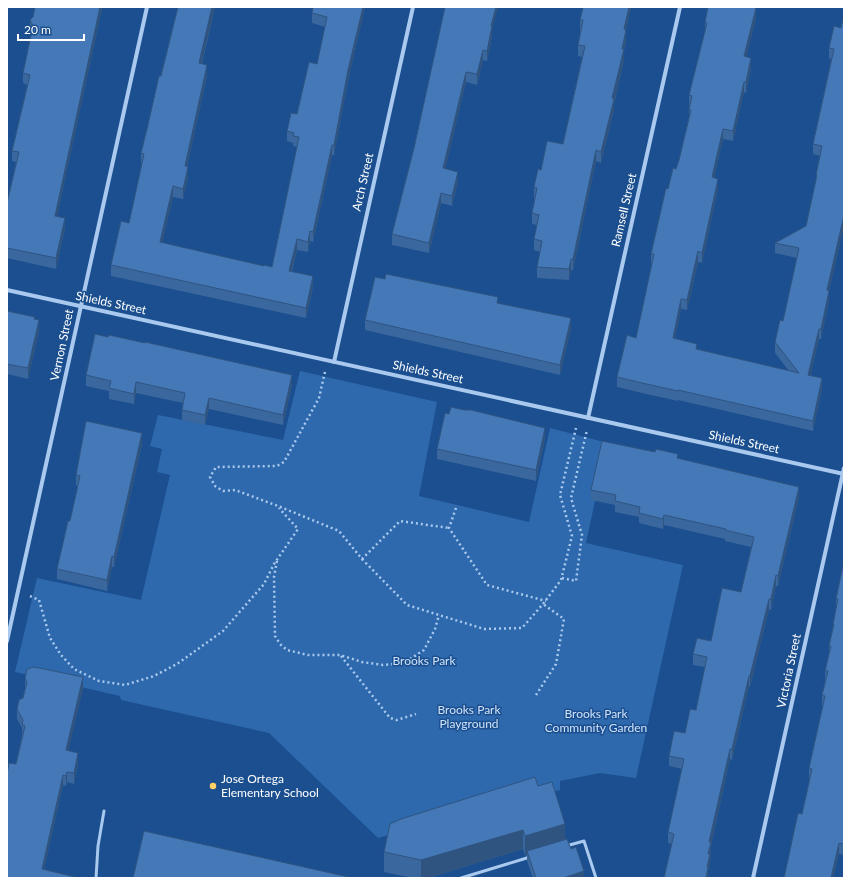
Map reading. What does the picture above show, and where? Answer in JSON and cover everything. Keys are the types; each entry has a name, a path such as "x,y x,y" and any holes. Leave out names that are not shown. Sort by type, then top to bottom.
{"street":[{"name":"Vernon Street","path":"7,641 148,7"},
{"name":"Arch Street","path":"334,362 413,7"},
{"name":"Ramsell Street","path":"589,418 680,7"},
{"name":"Shields Street","path":"7,290 843,474"},
{"name":"Victoria Street","path":"753,878 844,468"}],"lane":[{"path":"96,878 98,846 104,811"},
{"path":"560,848 584,841 596,878"},
{"path":"461,878 537,855"}],"path":[{"path":"324,377 319,398 284,462 278,466 216,467 210,477 215,486 223,491 235,490 339,531 362,560 407,605 484,629 522,628 546,601 562,578 572,536 560,495 579,416"},
{"path":"562,578 576,581 582,535 571,498 589,418"},
{"path":"33,597 39,600 50,638 60,655 74,669 99,681 124,685 154,676 177,664 223,631 264,584 278,559 298,529 278,506"},
{"path":"449,528 456,508"},
{"path":"362,560 400,522 449,528 487,585 546,601"},
{"path":"278,559 274,577 275,636 280,644 287,650 308,654 340,655 362,662 383,665 404,663 424,650 435,629 439,615"},
{"path":"536,694 556,664 564,619 543,604"},
{"path":"340,655 390,718 397,720 416,714"}],"green space":[{"name":"Brooks Park","path":"300,371 437,402 419,496 529,522 550,428 604,442 595,501 586,543 683,565 636,778 600,773 560,781 560,790 378,838 269,733 121,700 120,696 15,672 37,578 141,600 170,475 157,472 162,449 150,446 158,415 283,440"}],"building":[{"path":"35,7 100,7 55,216 65,218 56,258 7,248 7,203 19,152 12,151 30,75 23,73 33,26 30,20 33,17"},
{"path":"178,7 212,7 199,63 207,65 185,166 188,167 183,189 173,186 160,242 272,267 299,137 293,136 294,133 287,131 291,113 297,114 309,62 317,64 327,17 312,13 313,7 363,7 348,70 334,145 332,145 313,232 310,231 308,242 297,239 289,271 313,276 306,308 111,265 121,221 129,223 144,154 141,153 159,76 161,76"},
{"path":"445,7 496,7 487,51 483,50 477,74 466,72 443,168 458,172 452,196 441,193 429,243 392,234 414,148"},
{"path":"583,7 629,7 624,29 626,30 622,49 624,49 601,152 596,150 573,259 571,259 569,269 537,267 542,241 534,239 539,215 532,213 537,188 534,187 538,169 541,170 547,141 563,144 585,46 578,45 583,20 580,20"},
{"path":"708,7 756,8 744,56 751,58 733,131 723,129 712,177 718,179 702,253 698,251 687,300 681,299 673,338 697,344 696,349 799,373 775,342 780,320 783,321 799,248 775,243 806,226 822,146 813,144 834,49 829,48 834,26 841,28 844,15 844,215 827,290 829,291 821,329 819,329 808,375 822,378 813,421 617,377 627,335 636,338 654,254 651,254 666,188 668,189 673,168 676,169 679,160 691,110 689,109 692,96 689,95 707,23 705,22"},
{"path":"386,274 498,297 497,303 571,318 560,365 365,320 375,277 385,279"},
{"path":"7,311 35,317 34,319 39,320 28,368 7,364"},
{"path":"95,334 108,337 109,335 145,342 292,375 283,415 209,398 205,415 182,410 185,393 136,382 134,394 109,388 111,381 86,375"},
{"path":"451,407 471,410 545,428 536,470 437,449 445,413 449,414"},
{"path":"86,421 142,433 114,557 112,556 107,580 57,569 80,476 76,475"},
{"path":"602,441 655,452 656,449 678,454 677,458 799,487 778,576 776,575 771,599 769,599 732,749 730,749 709,842 711,842 708,854 710,854 706,878 664,878 674,834 668,832 684,759 669,756 674,731 685,733 690,709 696,710 707,657 693,654 697,638 711,641 722,588 741,592 754,537 664,515 663,519 639,513 640,507 615,501 616,495 591,490"},
{"path":"844,561 844,844 839,843 831,878 784,878 798,813 802,814 812,769 809,768 825,696 822,695 828,671 825,671 831,646 829,646 838,599 836,599"},
{"path":"34,667 83,677 66,750 78,753 74,773 67,772 66,776 63,775 42,869 75,877 74,878 7,878 7,774 9,763 16,764 25,726 22,725 23,720 17,709 19,700 23,698 27,682 25,678 27,669"},
{"path":"535,777 538,786 552,782 565,824 525,836 523,830 421,860 384,852 390,824 401,819"},
{"path":"144,831 353,878 133,878"},
{"path":"567,839 571,849 576,847 584,871 563,878 536,878 527,851"}],"place":[{"name":"Jose Ortega Elementary School","path":"213,786"}],"park label":[{"name":"Brooks Park Playground","path":"469,717"},
{"name":"Brooks Park Community Garden","path":"596,721"}]}
